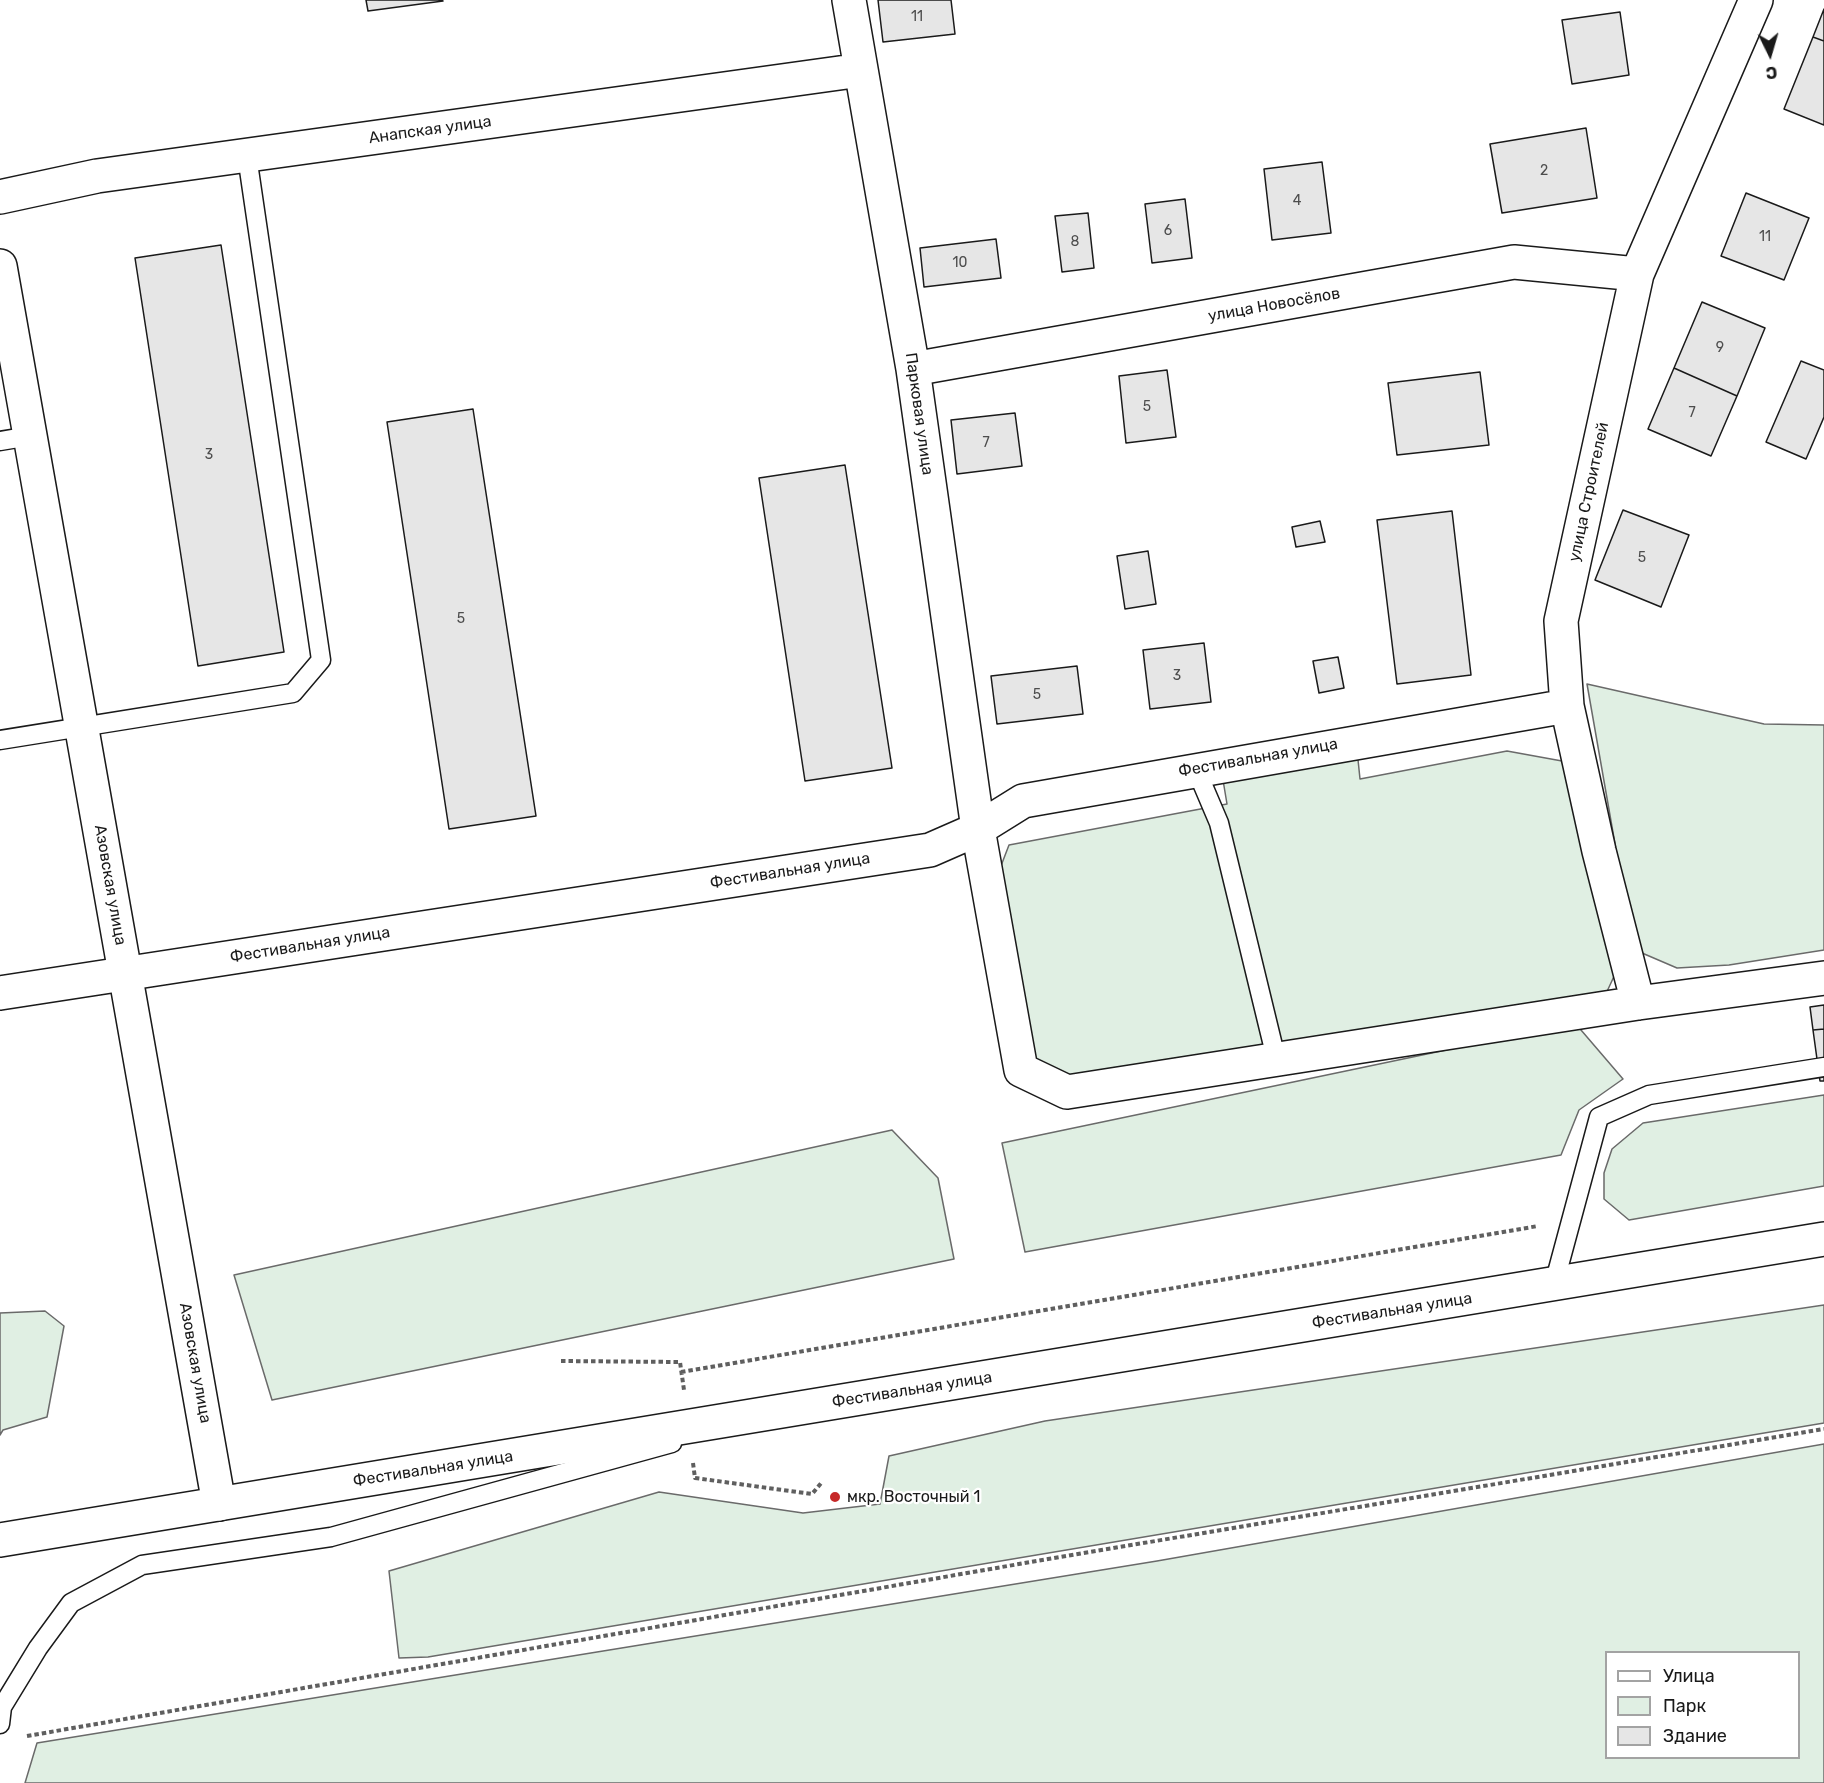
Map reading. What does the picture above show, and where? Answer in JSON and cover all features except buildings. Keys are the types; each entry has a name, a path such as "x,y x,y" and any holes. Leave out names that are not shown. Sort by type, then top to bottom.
{"street":[{"name":"Парковая улица","path":"849,0 914,369 978,829 1021,1070 1067,1092 1276,1058"},
{"name":"улица Строителей","path":"1638,1003 1599,851 1567,706 1561,621 1637,274 1756,0"},
{"name":"Анапская улица","path":"0,197 97,176 861,70"},
{"name":"улица Новосёлов","path":"914,369 1514,262 1637,274"},
{"name":"Азовская улица","path":"0,266 15,438 82,727 219,1504"},
{"name":"Фестивальная улица","path":"0,993 930,850 978,829 1023,801 1567,706"},
{"path":"1276,1058 1638,1003 1824,978"},
{"name":"Фестивальная улица","path":"0,1540 1824,1239"}],"lane":[{"path":"0,740 293,693 321,660 247,156"},
{"path":"1196,769 1219,823 1276,1058"},
{"path":"1554,1284 1599,1116 1650,1095 1824,1066"},
{"path":"1,1710 38,1648 71,1603 142,1565 331,1537 795,1410"}],"path":[{"path":"681,1372 1036,1314 1571,1220"},
{"path":"23,1736 1060,1557 1824,1429"}],"green space":[{"path":"1587,684 1764,724 1824,725 1824,950 1729,965 1677,968 1642,953 1625,901"},
{"path":"1357,750 1360,779 1507,751 1562,761 1616,972 1604,998 1064,1081 1029,1058 999,871 1009,845 1227,804 1222,774"},
{"path":"1575,1023 1623,1079 1579,1110 1561,1155 1025,1252 1002,1143"},
{"path":"1824,1095 1824,1186 1629,1220 1604,1199 1604,1173 1612,1149 1643,1123"},
{"path":"892,1130 938,1178 954,1259 272,1400 234,1275"},
{"path":"1824,1305 1824,1423 428,1657 399,1658 389,1571 659,1492 803,1513 880,1504 889,1456 1045,1421"},
{"path":"45,1311 64,1326 47,1417 3,1430 0,1435 0,1313"},
{"path":"1824,1444 1824,1783 25,1783 37,1743 1157,1561"}],"place":[{"name":"мкр. Восточный 1","path":"835,1497"}]}
